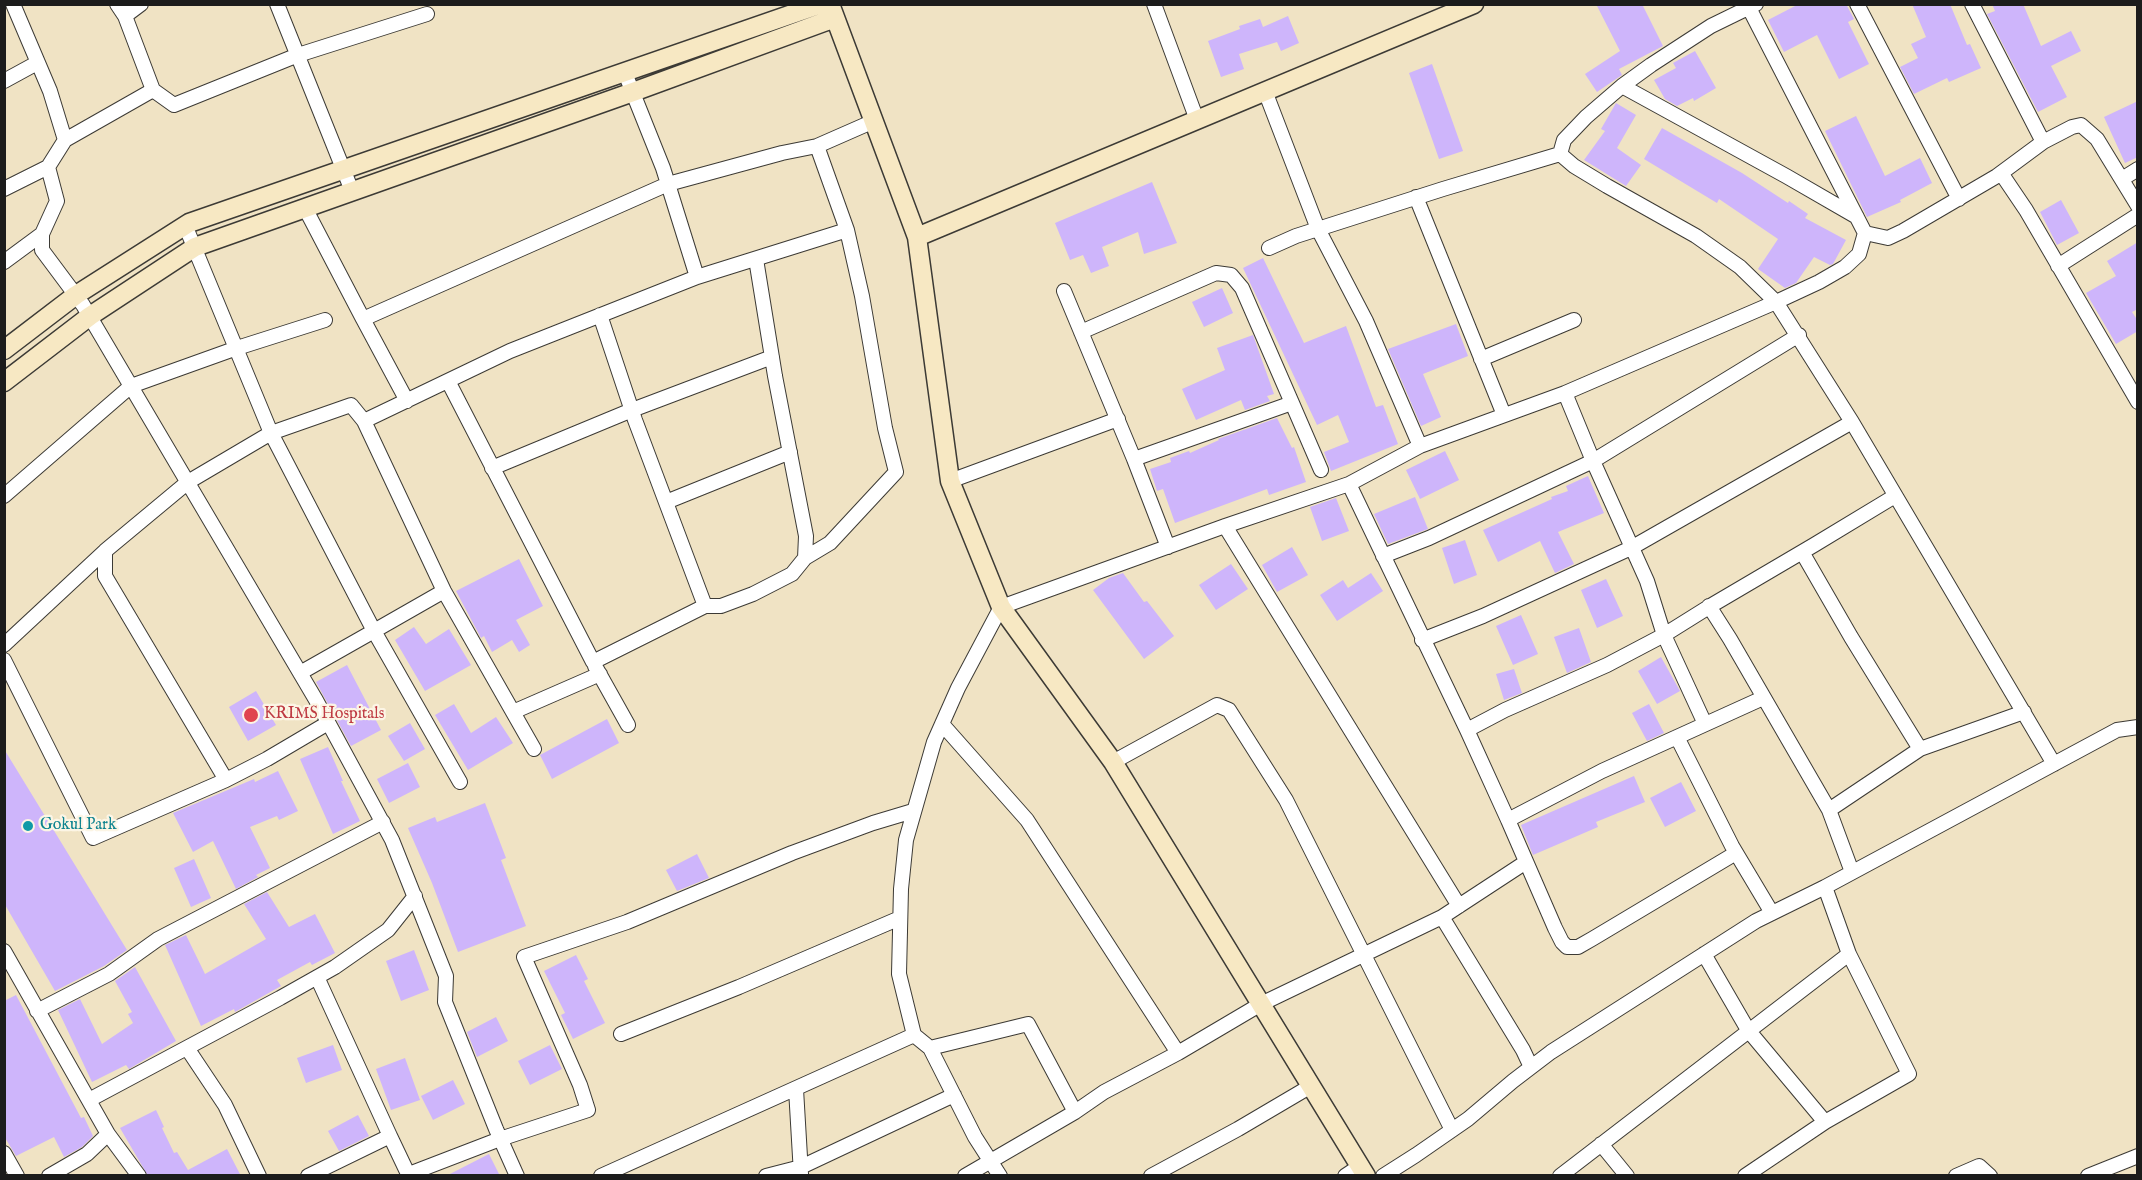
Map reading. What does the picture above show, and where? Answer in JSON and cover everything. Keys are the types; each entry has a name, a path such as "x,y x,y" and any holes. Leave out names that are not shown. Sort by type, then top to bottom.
{"street":[{"path":"13,4 50,91 65,140"},
{"path":"141,4 121,10 153,90 174,105 298,55 427,14"},
{"path":"277,4 352,191"},
{"path":"4,350 76,295 185,225 821,4"},
{"path":"917,237 1474,4"},
{"path":"1857,4 1959,199"},
{"path":"1972,4 2043,142"},
{"path":"1159,6 1197,120"},
{"path":"1000,1176 975,1137 930,1048 914,1035 899,974 901,889 906,840 913,811 934,742 958,688 1002,608 1225,526 1348,484 1420,446 1565,393 1776,302 1845,267 1859,254 1865,233 1750,6 1711,26 1622,86 1586,117 1564,140 1560,154"},
{"path":"4,382 90,316 195,247 633,92 833,11 917,237 950,481 1002,608 1113,762 1311,1086 1357,1172"},
{"path":"4,81 38,63"},
{"path":"625,73 668,184 697,277"},
{"path":"1622,86 1857,217"},
{"path":"4,189 48,167 65,140 153,90"},
{"path":"1265,92 1318,229 1366,321 1420,446"},
{"path":"363,319 668,184 782,153 817,146 874,121"},
{"path":"1865,233 1888,238 1903,231 2001,173 2043,142 2073,126 2081,125 2097,139 2138,206"},
{"path":"513,712 705,606 721,606 753,594 792,574 805,558 830,543 896,472 847,230 817,146"},
{"path":"1269,248 1296,236 1416,197 1560,154"},
{"path":"1560,154 1574,166 1705,242 1740,267 1776,302 1852,422 2054,764"},
{"path":"48,167 57,201 42,234 42,250 90,316 300,674 383,822 446,976 445,1002 517,1176"},
{"path":"2122,179 2138,170"},
{"path":"2001,173 2026,210 2138,402"},
{"path":"1416,197 1504,415"},
{"path":"305,208 407,401"},
{"path":"2058,266 2138,215"},
{"path":"185,225 271,433 374,631 460,782"},
{"path":"364,421 510,351 600,315 697,277 847,230"},
{"path":"4,262 42,234"},
{"path":"756,259 806,536 805,558"},
{"path":"1082,332 1216,273 1232,275 1242,288 1322,470"},
{"path":"1064,291 1118,419 1168,547"},
{"path":"600,315 632,410 705,606"},
{"path":"4,496 131,386 237,348 325,320"},
{"path":"1481,359 1574,320"},
{"path":"1383,556 1479,515 1593,461 1799,335"},
{"path":"492,468 632,410 772,357"},
{"path":"448,381 628,726"},
{"path":"1565,393 1647,581 1664,635 1705,724"},
{"path":"1134,459 1292,402"},
{"path":"4,645 105,550 188,482 271,433 351,405 364,421 444,591 534,749"},
{"path":"950,481 1118,419"},
{"path":"1422,640 1493,611 1631,548 1852,422"},
{"path":"666,502 790,452"},
{"path":"1348,484 1467,730 1562,942 1567,946 1578,947 1736,853"},
{"path":"1467,730 1505,710 1607,665 1664,635 1895,496"},
{"path":"1225,526 1459,906"},
{"path":"105,550 105,576 226,780"},
{"path":"1802,552 1920,749"},
{"path":"300,674 444,591"},
{"path":"1709,606 1829,810 1852,872"},
{"path":"4,660 93,838 226,780 328,723"},
{"path":"1508,820 1602,771 1762,698"},
{"path":"1113,762 1217,705 1229,710 1287,800 1452,1130"},
{"path":"1829,810 1920,749 2024,712"},
{"path":"942,724 1027,820 1178,1053"},
{"path":"1383,1176 1452,1130 1531,1067 1756,921 1825,887 2117,730 2138,727"},
{"path":"1677,737 1736,853 1772,913"},
{"path":"317,977 409,1175 500,1139 588,1110 580,1085 524,957 627,922 792,853 913,811"},
{"path":"37,1011 109,974 158,939 383,822"},
{"path":"965,1176 1075,1112 1104,1092 1178,1053 1261,1004 1442,917 1526,862"},
{"path":"1745,1176 1825,1122 1909,1074 1849,954 1825,887"},
{"path":"89,1100 317,977 388,930 415,896"},
{"path":"1442,917 1531,1067"},
{"path":"621,1034 739,987 900,918"},
{"path":"4,951 108,1134 139,1176"},
{"path":"1704,954 1748,1030 1825,1122"},
{"path":"1560,1176 1849,954"},
{"path":"930,1048 1028,1024 1075,1112"},
{"path":"601,1176 914,1035"},
{"path":"187,1048 225,1105 259,1176"},
{"path":"1151,1176 1311,1086"},
{"path":"796,1089 801,1171"},
{"path":"766,1176 801,1171 954,1095"},
{"path":"49,1176 87,1154 108,1134"},
{"path":"308,1176 390,1136"},
{"path":"1602,1144 1627,1176"},
{"path":"4,1153 17,1176"},
{"path":"2088,1176 2138,1156"},
{"path":"1956,1176 1979,1166 1990,1176"}],"building":[{"path":"1596,4 1642,4 1663,46 1619,69 1622,75 1597,92 1585,74 1620,51"},
{"path":"1799,4 1846,4 1854,19 1848,22 1869,64 1839,79 1817,35 1784,52 1768,20"},
{"path":"1912,4 1950,4 1967,45 1970,44 1981,68 1949,82 1947,78 1914,94 1900,67 1918,58 1911,44 1926,37"},
{"path":"1992,4 2023,4 2041,46 2071,31 2081,51 2051,66 2067,97 2038,112 1987,14 1995,11"},
{"path":"1288,16 1299,43 1281,51 1277,42 1239,54 1244,69 1221,77 1208,41 1260,19 1263,27"},
{"path":"1695,51 1716,88 1694,101 1693,98 1677,106 1665,99 1654,80 1676,68 1673,63"},
{"path":"1432,64 1463,151 1439,159 1409,73"},
{"path":"2138,101 2138,157 2125,163 2104,117"},
{"path":"1616,103 1636,115 1617,148 1641,165 1626,186 1584,160 1605,131 1601,129"},
{"path":"1856,116 1885,176 1920,158 1932,183 1900,200 1901,202 1867,217 1825,131"},
{"path":"1662,128 1742,173 1788,203 1789,201 1808,214 1805,218 1846,240 1833,264 1830,265 1814,257 1796,283 1785,288 1758,269 1778,239 1719,199 1717,203 1644,159"},
{"path":"1152,182 1177,243 1144,254 1138,232 1102,247 1109,266 1091,273 1083,255 1070,260 1055,223"},
{"path":"2061,200 2079,233 2057,245 2040,212"},
{"path":"2138,242 2138,309 2132,312 2138,321 2138,331 2116,344 2086,293 2116,276 2107,261"},
{"path":"1263,258 1304,343 1346,326 1376,407 1383,405 1398,444 1331,471 1324,452 1349,442 1338,415 1317,425 1243,268"},
{"path":"1222,288 1233,313 1204,327 1192,302"},
{"path":"1456,324 1468,356 1423,374 1441,417 1421,426 1388,349"},
{"path":"1253,335 1274,394 1267,396 1270,401 1245,410 1241,400 1196,420 1182,389 1225,370 1217,348"},
{"path":"1277,418 1292,448 1294,447 1306,482 1269,495 1267,489 1175,523 1163,489 1157,491 1150,469 1171,462 1170,458 1189,451 1190,453 1218,439"},
{"path":"1445,451 1459,480 1420,499 1406,470"},
{"path":"1588,476 1604,513 1558,532 1574,564 1555,573 1540,541 1498,562 1483,530 1568,491 1566,486"},
{"path":"1415,497 1428,529 1388,544 1374,514"},
{"path":"1336,498 1349,531 1322,541 1310,507"},
{"path":"1465,540 1477,575 1454,584 1442,548"},
{"path":"1292,547 1308,575 1277,592 1262,565"},
{"path":"519,559 543,606 516,620 530,645 519,652 512,640 492,652 484,636 481,638 456,591"},
{"path":"1231,564 1248,589 1216,610 1199,585"},
{"path":"1123,573 1144,602 1147,601 1174,636 1144,659 1093,590 1109,578"},
{"path":"1371,573 1383,591 1337,621 1320,595 1343,580 1348,588"},
{"path":"1606,579 1623,616 1597,628 1581,590"},
{"path":"1521,615 1538,654 1513,665 1496,626"},
{"path":"414,627 426,644 449,629 471,665 425,691 395,640"},
{"path":"1579,628 1591,662 1567,673 1554,637"},
{"path":"1661,657 1680,691 1657,704 1638,671"},
{"path":"347,665 381,730 351,746 316,682"},
{"path":"1514,669 1522,693 1504,700 1496,674"},
{"path":"256,691 276,725 248,741 229,707"},
{"path":"454,704 471,733 496,717 513,743 468,770 435,715"},
{"path":"1649,704 1664,733 1647,741 1632,713"},
{"path":"607,719 619,743 552,779 540,755"},
{"path":"410,723 425,749 404,761 388,736"},
{"path":"328,747 360,821 333,834 300,759"},
{"name":"Gokul Park","path":"4,749 127,950 104,966 55,991 4,903"},
{"path":"408,763 420,787 389,803 377,779"},
{"path":"278,771 298,811 279,820 277,816 250,827 270,868 236,889 213,841 193,852 173,813"},
{"path":"1634,776 1645,802 1596,822 1598,827 1533,855 1521,825"},
{"path":"1681,782 1696,811 1665,827 1650,798"},
{"path":"485,803 506,858 501,860 526,926 458,952 408,828 435,817 437,822"},
{"path":"697,854 709,878 677,891 666,870"},
{"path":"194,859 211,898 191,907 174,868"},
{"path":"267,892 289,927 315,914 335,953 312,965 310,962 277,980 281,986 235,1012 234,1009 201,1026 165,945 186,935 205,974 266,939 244,904"},
{"path":"414,950 429,990 401,1001 386,961"},
{"path":"576,955 588,979 584,981 605,1023 573,1039 561,1015 565,1013 544,971"},
{"path":"135,967 176,1041 129,1069 126,1065 92,1082 58,1010 80,999 102,1044 133,1023 128,1014 132,1012 115,981"},
{"path":"16,995 81,1118 84,1117 93,1136 82,1147 64,1157 54,1137 16,1156 4,1136 4,1001"},
{"path":"496,1017 508,1041 477,1057 467,1032"},
{"path":"333,1045 342,1070 306,1083 297,1058"},
{"path":"550,1045 562,1069 530,1085 518,1061"},
{"path":"405,1058 420,1100 391,1110 376,1069"},
{"path":"453,1080 465,1104 433,1120 421,1096"},
{"path":"156,1110 174,1153 177,1152 188,1170 227,1149 241,1176 148,1176 120,1128"},
{"path":"358,1115 369,1136 339,1151 328,1131"},
{"path":"489,1154 500,1176 446,1176"}],"place":[{"name":"KRIMS Hospitals","path":"251,715"},
{"name":"Gokul Park","path":"28,826"}]}
